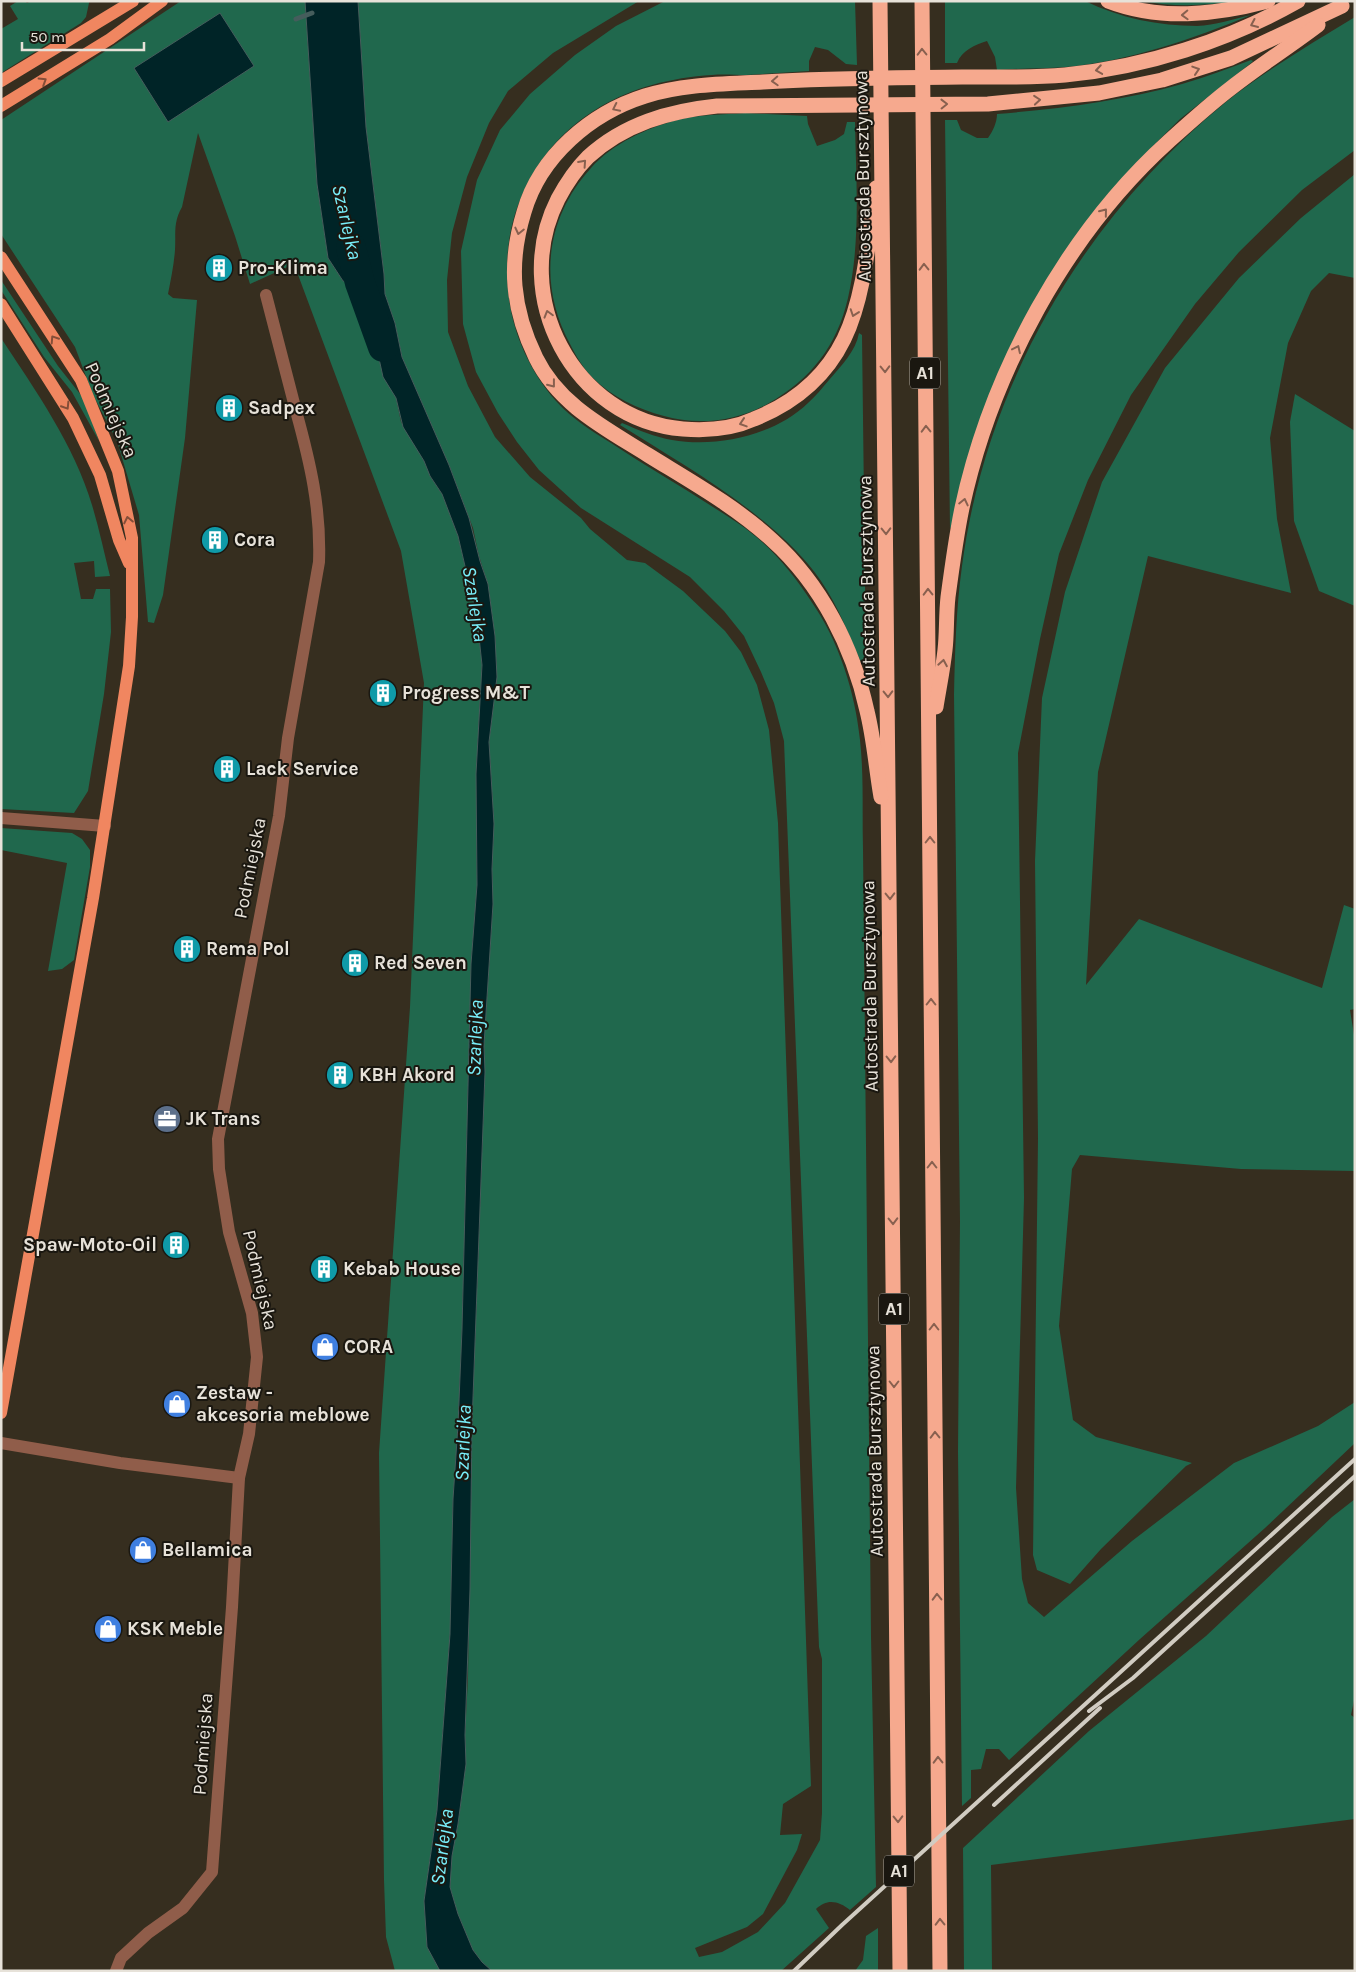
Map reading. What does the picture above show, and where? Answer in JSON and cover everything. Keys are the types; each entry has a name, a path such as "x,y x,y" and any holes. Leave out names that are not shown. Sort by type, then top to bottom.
{"highway":[{"name":"Autostrada Bursztynowa","path":"880,1 883,145 900,1971"},
{"name":"A1","path":"922,1 940,1971"},
{"path":"1108,1 1150,12 1176,15 1226,11 1268,1"},
{"path":"889,848 867,710 845,644 814,588 786,553 754,525 702,488 589,418 566,399 542,370 524,331 515,298 514,263 516,244 526,203 546,167 571,139 591,123 628,102 674,89 710,84 824,79 1064,75 1104,70 1157,58 1239,30 1298,1"},
{"path":"883,145 861,285 854,312 845,337 836,354 810,386 779,408 736,426 704,430 676,428 646,421 622,409 594,390 572,366 560,346 546,310 541,280 543,244 548,225 564,187 586,158 615,136 636,126 688,109 717,106 988,104 1099,93 1162,80 1231,58 1346,4"},
{"path":"929,745 945,651 948,598 967,487 982,436 1001,384 1019,343 1043,300 1064,266 1102,213 1168,142 1231,88 1346,4"}],"main road":[{"path":"1,81 133,1"},
{"path":"1,106 110,39 162,1"},
{"name":"Podmiejska","path":"1,256 81,380 118,471 132,538 132,617 129,666 78,989 1,1413"},
{"name":"Podmiejska","path":"1,304 73,418 100,475 119,540 131,568"}],"street":[{"name":"Podmiejska","path":"116,1971 121,1958 148,1933 183,1908 212,1872 232,1606 239,1478 249,1434 257,1357 252,1313 229,1232 219,1169 218,1139 279,816 288,738 318,570 320,535 317,501 310,464 266,295"},
{"path":"1,818 105,826"},
{"path":"1,1443 120,1463 239,1478"}],"green space":[{"path":"18,1 25,1 27,3 31,1 89,1 89,3 86,17 81,23 1,73 1,29 18,19 10,6"},
{"path":"181,1 305,1 317,184 328,258 343,281 371,292 369,316 377,340 378,354 396,398 401,422 424,461 430,476 442,494 458,536 477,618 482,665 476,774 477,885 471,964 462,1329 453,1499 450,1634 437,1810 424,1901 427,1947 440,1971 395,1971 386,1937 384,1880 379,1453 410,1007 424,683 401,551 294,264 250,284 198,133 182,207 176,223 175,255 168,294 173,298 197,300 185,438 163,595 154,623 148,622 139,515 117,441 93,395 75,347 1,234 1,120"},
{"path":"358,1 639,1 553,53 508,91 489,123 467,177 452,233 447,280 448,332 468,386 495,437 530,477 581,518 590,529 627,560 645,563 683,591 725,631 741,652 757,685 769,730 778,823 811,1786 783,1804 780,1835 802,1834 797,1850 763,1914 747,1927 695,1948 699,1957 722,1952 758,1932 785,1903 820,1840 822,1813 822,1659 819,1647 784,741 774,703 761,672 744,636 724,611 690,577 581,508 539,470 517,442 498,413 476,372 463,324 461,251 477,180 500,130 530,94 575,55 616,26 665,1 855,1 857,65 846,64 828,50 815,47 809,61 809,71 682,78 625,94 600,107 577,123 556,143 538,166 523,193 514,218 507,258 509,299 515,327 531,366 547,390 562,407 582,424 740,524 778,558 805,592 830,633 850,685 858,722 862,781 871,1636 876,1887 850,1910 833,1902 824,1903 816,1909 829,1928 781,1971 492,1971 473,1950 458,1914 450,1887 452,1855 466,1764 465,1735 468,1678 472,1425 485,1072 484,1045 493,904 494,824 489,742 497,677 495,636 488,584 473,528 449,465 402,357 395,323 385,294 366,127"},
{"path":"945,1 1085,1 1112,12 1140,20 1183,26 1224,22 1251,15 1160,48 1114,60 1066,67 997,70 995,57 987,41 966,51 957,63 945,63"},
{"path":"1141,1 1237,1 1189,5"},
{"path":"1355,17 1355,150 1302,190 1239,252 1195,304 1131,395 1088,480 1059,554 1040,639 1018,753 1024,1198 1016,1488 1022,1579 1028,1603 1044,1617 1132,1541 1234,1463 1318,1426 1355,1402 1355,1443 1265,1528 1140,1639 1009,1760 999,1749 986,1749 981,1769 971,1770 971,1798 962,1806 958,1452 960,1221 954,695 960,582 974,499 993,433 1019,370 1050,309 1086,252 1128,198 1175,148 1241,90 1305,47"},
{"path":"1251,60 1253,61 1251,63 1180,119 1134,165 1043,287 950,529 945,120 957,120 961,130 977,138 988,138 992,132 997,114 1043,110 1113,100 1191,81"},
{"path":"745,113 807,116 808,124 817,146 835,140 844,134 847,122 855,122 856,233 855,255 848,298 837,331 820,360 810,372 784,394 757,409 731,418 691,421 664,416 635,406 608,391 589,374 577,357 560,322 553,299 550,276 551,253 556,230 564,208 576,187 599,159 620,144 642,132 685,118"},
{"path":"1355,174 1355,278 1329,273 1311,291 1288,343 1270,438 1277,519 1291,593 1148,556 1098,772 1086,985 1139,919 1322,988 1344,905 1355,909 1355,1009 1350,1010 1355,1041 1355,1171 1241,1169 1080,1155 1072,1169 1059,1326 1073,1420 1096,1437 1192,1463 1186,1466 1101,1549 1070,1584 1037,1570 1033,1555 1038,1138 1035,861 1042,698 1065,592 1102,482 1165,368 1239,278 1301,218"},
{"path":"1,280 58,366 84,399 99,441 72,392 44,357 1,290"},
{"path":"859,333 862,335 866,664 860,660 838,610 821,581 780,535 728,494 620,425 622,423 666,439 690,442 727,440 763,431 795,414 814,398 847,358 855,346"},
{"path":"1,338 53,419 75,461 92,505 110,576 95,577 94,561 74,563 81,599 93,599 96,589 110,589 111,632 104,694 88,791 74,813 1,809"},
{"path":"1295,394 1355,431 1355,606 1319,591 1294,521 1290,422"},
{"path":"1,828 72,833 82,839 90,850 90,867 74,960 62,969 48,971 67,863 1,850"},
{"path":"1355,1499 1355,1696 1351,1715 1355,1718 1355,1819 991,1865 992,1971 964,1971 963,1848 1089,1731 1206,1636 1332,1517"},
{"path":"878,1928 878,1971 855,1971 863,1960 866,1936"}],"water":[{"path":"305,1 358,1 366,127 385,294 395,323 402,357 449,465 469,518 488,584 495,636 497,677 489,742 494,824 493,904 484,1045 485,1072 472,1425 470,1589 465,1735 466,1764 452,1856 450,1887 458,1914 473,1950 492,1971 440,1971 427,1947 424,1901 437,1810 450,1634 453,1499 462,1329 471,964 477,885 476,774 482,665 477,618 458,536 442,494 403,427 396,398 383,377 377,340 369,316 371,292 343,281 328,258 317,184"},
{"path":"220,13 254,66 168,122 134,68"}],"waterway":[{"path":"296,19 312,13"},
{"name":"Szarlejka","path":"351,248 360,283 383,347"}],"railway":[{"path":"794,1971 842,1925 1355,1459"},
{"path":"1089,1711 1133,1678 1355,1476"},
{"path":"994,1805 1100,1708"}],"place":[{"name":"Pro-Klima","path":"219,268"},
{"name":"Sadpex","path":"229,408"},
{"name":"Cora","path":"215,540"},
{"name":"Progress M&T","path":"383,693"},
{"name":"Lack Service","path":"227,769"},
{"name":"Rema Pol","path":"187,949"},
{"name":"Red Seven","path":"355,963"},
{"name":"KBH Akord","path":"340,1075"},
{"name":"JK Trans","path":"167,1119"},
{"name":"Spaw-Moto-Oil","path":"176,1245"},
{"name":"Kebab House","path":"324,1269"},
{"name":"CORA","path":"325,1347"},
{"name":"Zestaw - akcesoria meblowe","path":"177,1404"},
{"name":"Bellamica","path":"143,1550"},
{"name":"KSK Meble","path":"108,1629"}]}
